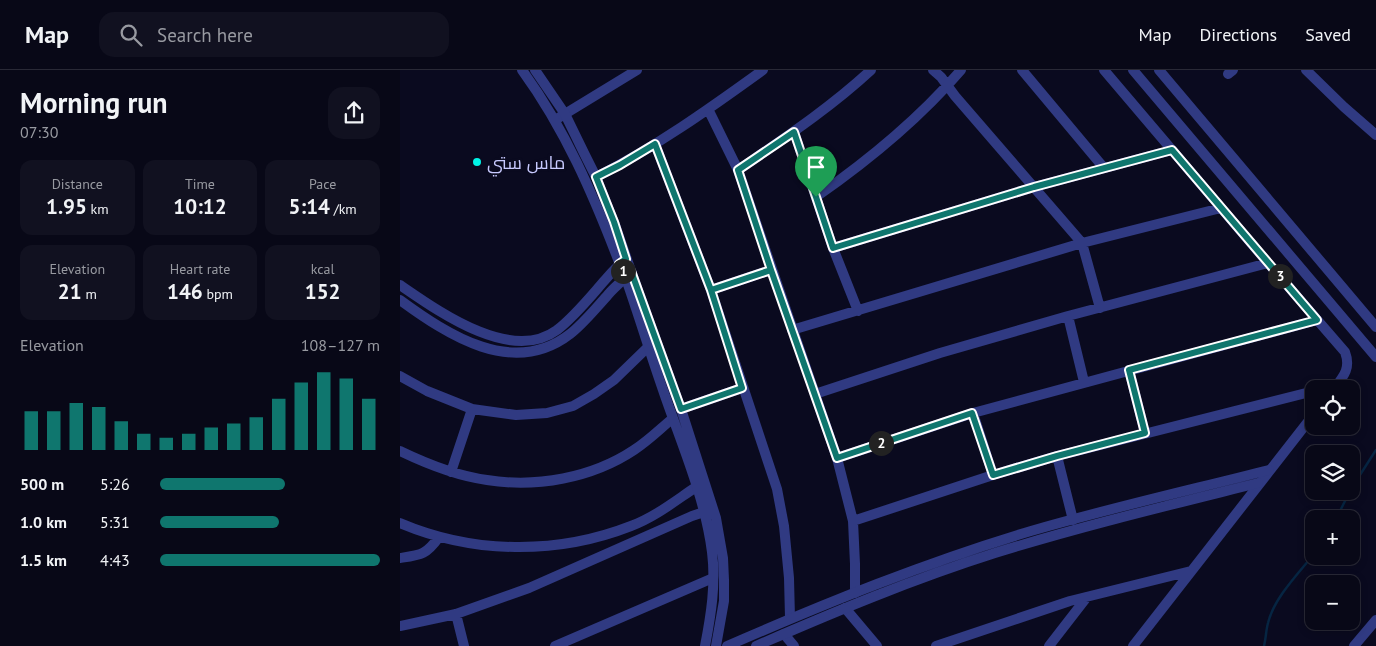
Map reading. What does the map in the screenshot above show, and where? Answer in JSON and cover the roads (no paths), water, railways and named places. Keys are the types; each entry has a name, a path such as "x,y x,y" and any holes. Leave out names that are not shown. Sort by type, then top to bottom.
{"street":[{"path":"522,70 560,117 623,261 681,409 721,539 724,601 716,646"},
{"path":"536,70 560,117 596,177 614,222 623,261"},
{"path":"560,117 637,70"},
{"path":"596,177 655,144 763,70"},
{"path":"738,170 794,132 871,70"},
{"path":"933,70 1082,243 1100,308"},
{"path":"816,197 874,154 919,114 961,70"},
{"path":"1022,70 1104,168"},
{"path":"1104,70 1345,352 1348,366 1341,380"},
{"path":"1133,70 1375,354"},
{"path":"1159,70 1376,327"},
{"path":"1306,70 1376,135"},
{"path":"708,109 738,170 837,458 853,521 856,564 855,593"},
{"path":"794,132 833,248 858,311"},
{"path":"655,144 711,290 777,489 784,526 789,578 790,618"},
{"path":"833,248 1034,187 1172,150"},
{"path":"792,330 1082,243 1221,208"},
{"path":"400,285 448,317 479,332 512,340 533,340 556,330 574,314 623,261"},
{"path":"815,394 940,353 1068,316 1268,263"},
{"path":"711,290 771,270"},
{"path":"400,300 432,322 478,345 491,350 527,352 548,347 569,335 628,274"},
{"path":"628,274 648,347 704,512 711,545 714,578 705,646"},
{"path":"1068,316 1084,382"},
{"path":"837,458 972,413 1317,320"},
{"path":"400,376 427,391 472,409 516,416 546,413 573,406 594,394 614,380 648,347"},
{"path":"1129,370 1145,433"},
{"path":"681,409 742,388"},
{"path":"853,521 1057,456 1305,393"},
{"path":"451,472 472,409"},
{"path":"972,413 993,475"},
{"path":"401,453 451,472 487,480 520,483 553,481 610,463 633,451 672,419"},
{"path":"1132,646 1305,425"},
{"path":"1057,456 1073,520"},
{"path":"756,646 845,608 919,580 1032,531 1269,470"},
{"path":"727,646 790,618 916,570 1258,483"},
{"path":"400,523 439,537 476,544 518,548 563,545 632,526 663,510 696,487"},
{"path":"400,626 456,614 529,588 704,512"},
{"path":"400,558 415,556 425,552 439,537"},
{"path":"936,646 1070,601 1190,571"},
{"path":"555,646 714,578"},
{"path":"1049,646 1087,597"},
{"path":"845,608 877,646"},
{"path":"456,614 464,646"},
{"path":"1354,646 1376,620"},
{"path":"784,634 794,646"}],"waterway":[{"path":"1360,475 1376,450"},
{"path":"1340,510 1346,500"},
{"path":"1264,646 1268,623 1275,604 1305,565"}],"place":[{"name":"ماس ستي","path":"477,162"}]}
